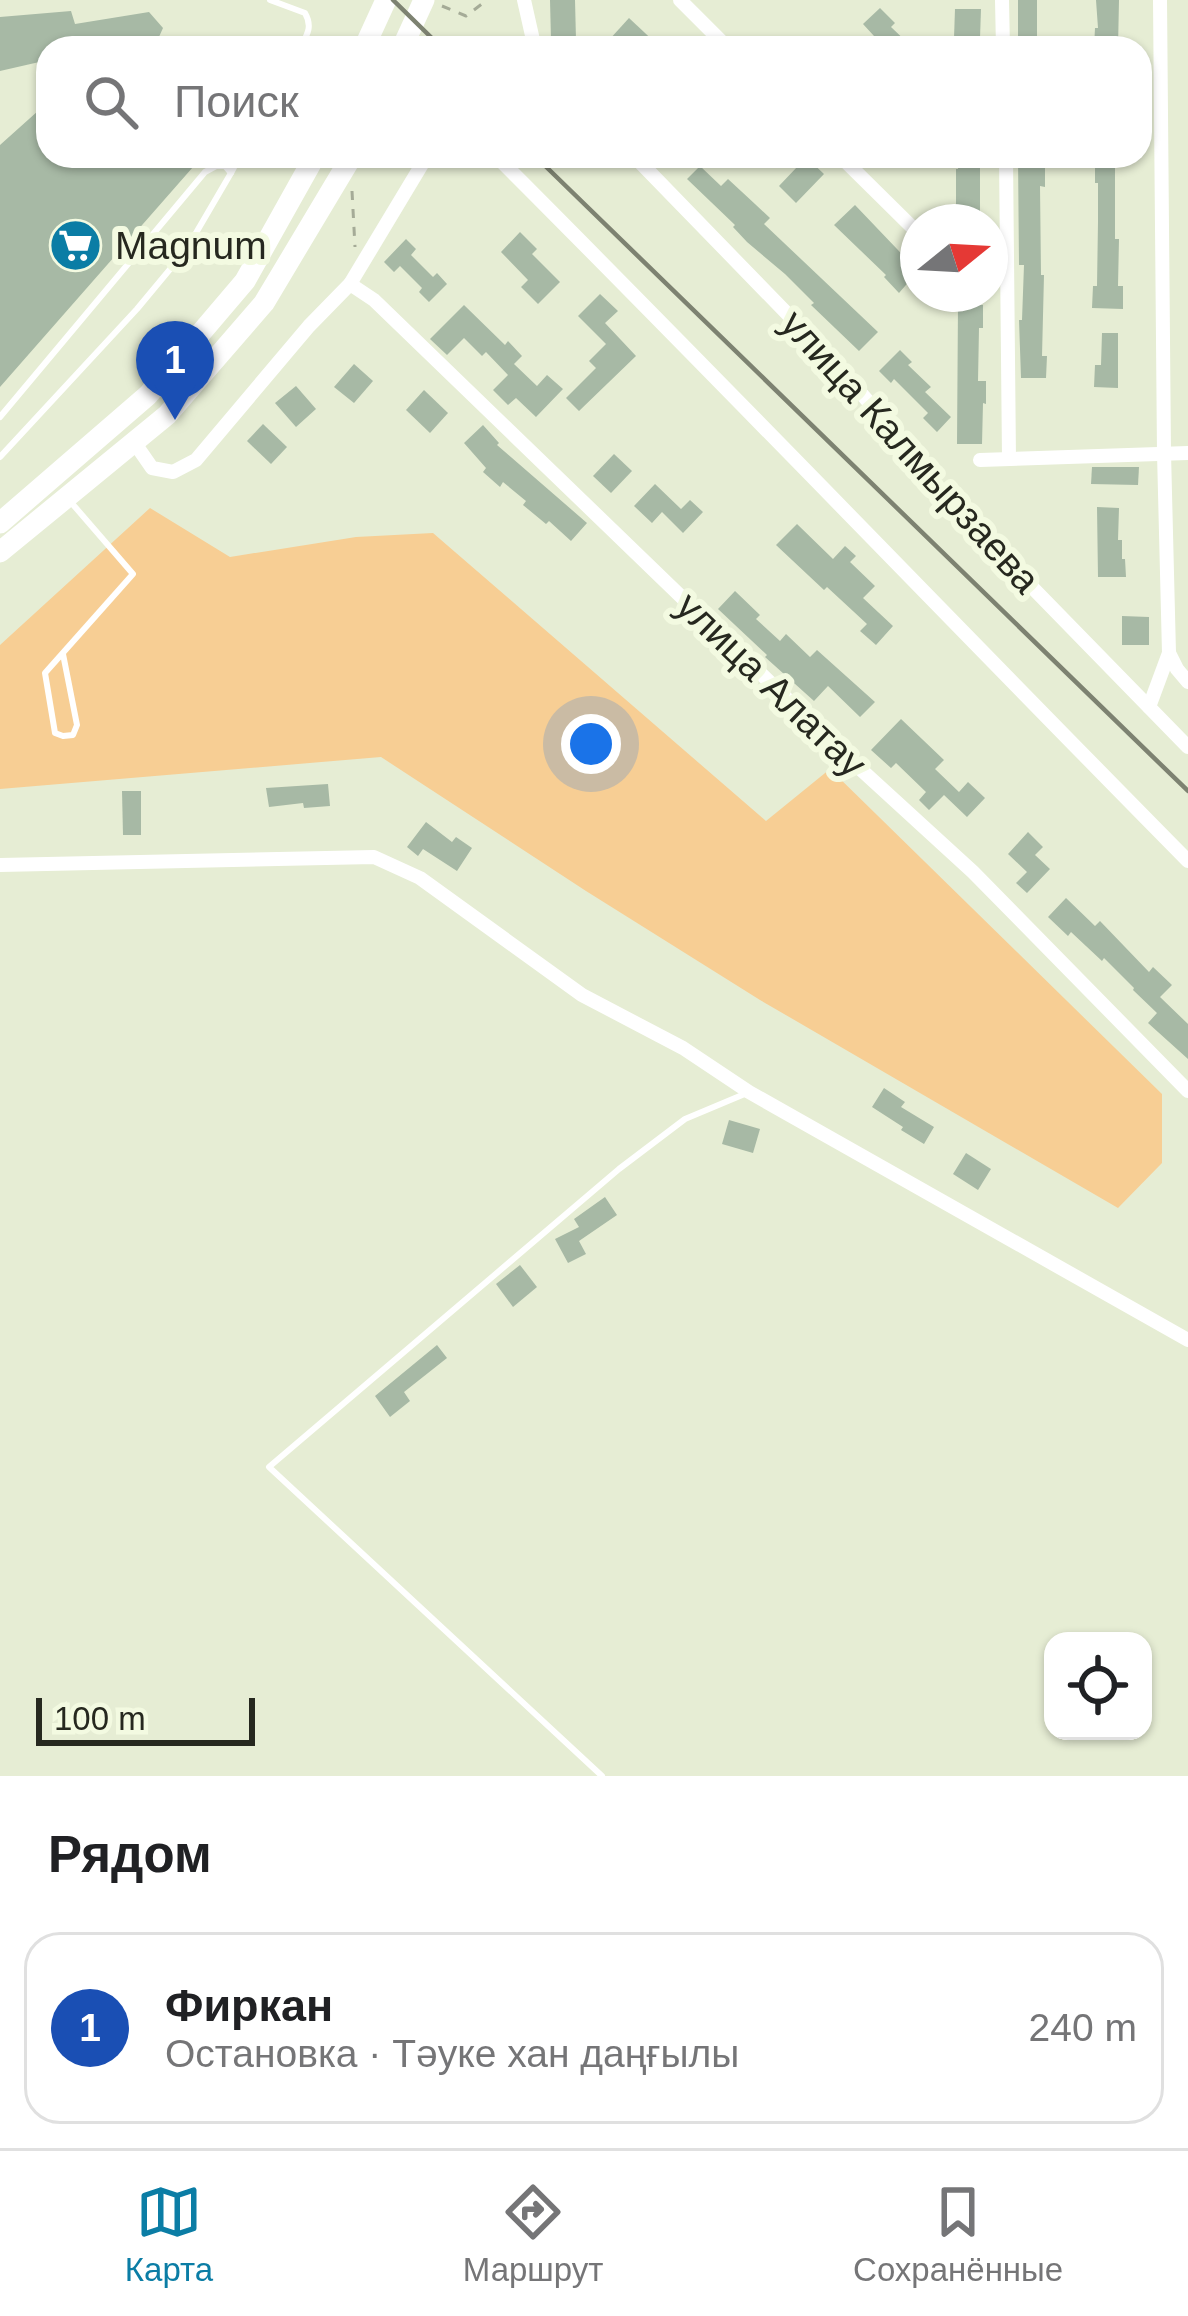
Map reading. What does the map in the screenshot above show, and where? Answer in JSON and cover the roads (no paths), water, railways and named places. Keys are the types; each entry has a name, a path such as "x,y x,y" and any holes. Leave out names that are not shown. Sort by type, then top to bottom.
{"main road":[{"path":"370,36 386,0"},
{"path":"408,36 424,0"},
{"path":"1,521 148,395 245,281 308,168"},
{"path":"0,552 167,415 264,303 345,168"}],"street":[{"path":"524,0 532,36"},
{"path":"680,0 716,36"},
{"path":"1003,0 1004,36"},
{"path":"1149,707 1169,653 1160,0"},
{"path":"134,442 152,468 172,472 196,460 350,284 420,168"},
{"path":"508,168 1188,861"},
{"name":"улица Калмырзаева","path":"646,168 836,364 949,502 1188,746"},
{"path":"852,168 900,215"},
{"path":"1006,168 1006,204"},
{"name":"улица Алатау","path":"350,284 374,300 844,754 973,872 1188,1091"},
{"path":"1008,312 1009,459"},
{"path":"980,460 1188,453"},
{"path":"1169,653 1188,682"},
{"path":"0,865 374,856 420,878 582,995 1188,1340"}],"lane":[{"path":"270,0 305,14 307,36"},
{"path":"0,417 213,168"},
{"path":"227,168 231,173"},
{"path":"0,457 186,250 234,168"},
{"path":"63,654 77,725 73,735 62,736 55,733 45,673 133,574 67,498"},
{"path":"602,1776 269,1467 619,1169 685,1119 749,1093"}],"railway":[{"path":"393,0 430,36"},
{"path":"547,168 1188,791"}],"place":[{"name":"Magnum","path":"76,245"},
{"name":"Фиркан","path":"175,420"}]}
